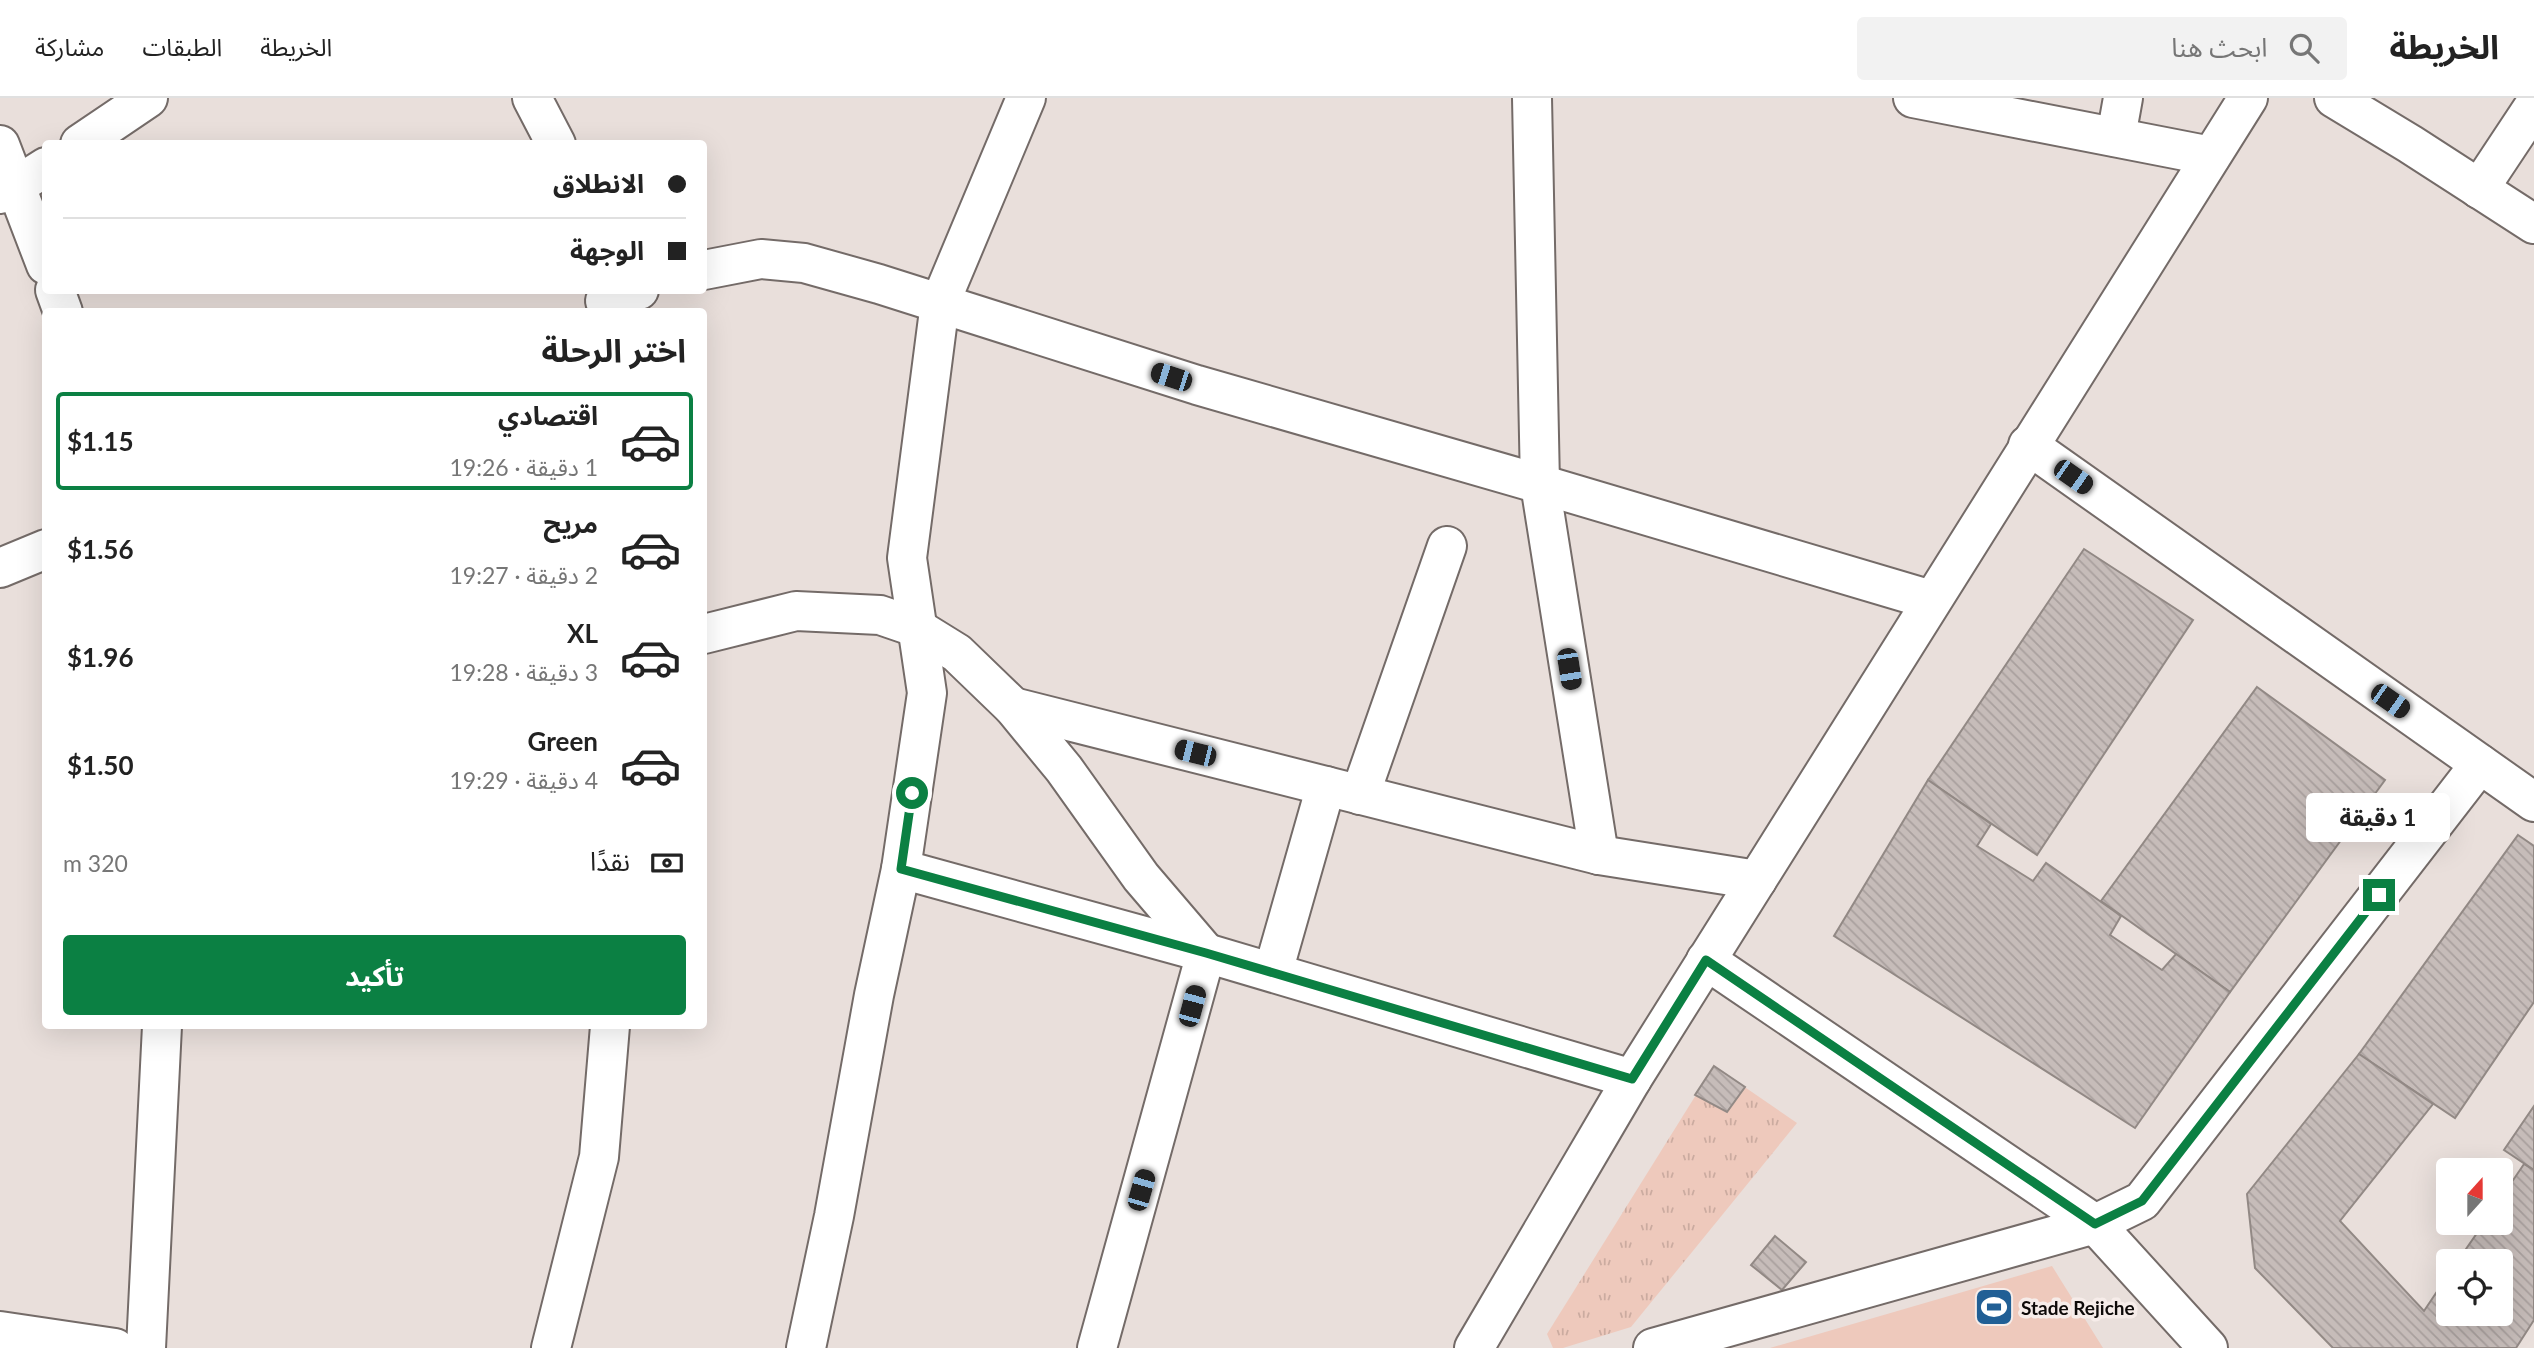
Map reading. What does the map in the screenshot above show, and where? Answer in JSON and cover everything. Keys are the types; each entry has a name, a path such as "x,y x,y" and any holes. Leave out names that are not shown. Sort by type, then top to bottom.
{"street":[{"path":"86,140 148,98"},
{"path":"532,98 553,140"},
{"path":"806,1348 901,869 927,693 906,558 940,303 1026,98"},
{"path":"1532,98 1540,484 1599,855"},
{"path":"1913,98 2211,156"},
{"path":"2116,137 2123,98"},
{"path":"1474,1348 1632,1079 2248,98"},
{"path":"2334,98 2534,224"},
{"path":"2479,189 2534,106"},
{"path":"0,145 21,182 42,252"},
{"path":"707,269 761,259 804,263 940,303 1197,385 1931,600"},
{"path":"2028,445 2534,802"},
{"path":"1273,972 1343,791 1447,546"},
{"path":"0,568 42,551"},
{"path":"707,633 796,611 880,615 915,627 957,653 1013,707 1064,769 1141,877 1206,953"},
{"path":"1013,707 1599,855 1757,880"},
{"path":"1653,1348 2095,1224 2142,1201 2480,764"},
{"path":"901,869 1273,972 1632,1079"},
{"path":"1097,1348 1206,953"},
{"path":"1706,960 2095,1224 2208,1348"},
{"path":"146,1348 162,1029"},
{"path":"551,1348 598,1157 610,1029"},
{"path":"0,1331 115,1348"}],"green space":[{"path":"1714,1066 1797,1123 1631,1327 1563,1348 1553,1348 1547,1334"},
{"name":"Stade Rejiche","path":"2052,1266 2103,1348 1770,1348"}],"building":[{"path":"2084,549 2193,620 2037,855 1928,780"},
{"path":"2257,687 2385,780 2230,992 2101,901"},
{"path":"1928,780 1991,824 1977,846 2033,881 2046,863 2121,916 2110,935 2162,970 2176,954 2230,992 2135,1128 1834,936"},
{"path":"2518,835 2534,846 2534,1002 2455,1118 2359,1054"},
{"path":"2359,1054 2433,1104 2340,1221 2424,1311 2436,1293 2436,1326 2513,1326 2513,1249 2466,1249 2475,1236 2513,1236 2513,1180 2524,1164 2534,1170 2534,1320 2516,1348 2333,1348 2255,1268 2247,1194"},
{"path":"1714,1066 1745,1087 1727,1112 1695,1095"},
{"path":"2534,1106 2534,1170 2504,1150"},
{"path":"1775,1236 1806,1262 1782,1290 1751,1265"}],"place":[{"name":"Stade Rejiche","path":"1994,1307"}],"route":[{"path":"912,793 901,869 1206,953 1632,1079 1706,960 2095,1224 2142,1201 2379,895"}]}
